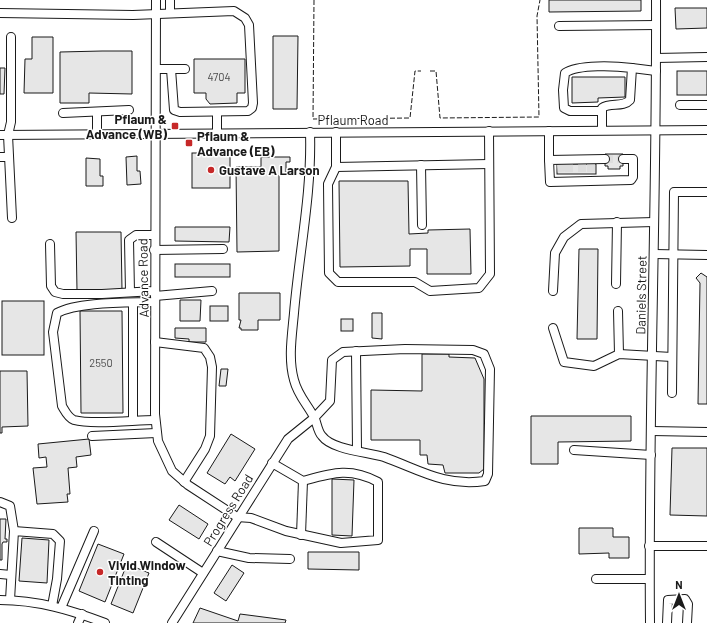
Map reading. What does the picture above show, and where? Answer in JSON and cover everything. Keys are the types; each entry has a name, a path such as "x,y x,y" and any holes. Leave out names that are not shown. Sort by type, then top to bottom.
{"street":[{"name":"Advance Road","path":"156,0 154,235 156,432 164,458 172,471 184,482 237,517"},
{"path":"170,0 170,13"},
{"name":"Daniels Street","path":"650,623 649,546 652,431 654,222 657,130 656,0"},
{"path":"0,13 156,14 234,11 245,18 249,25 252,108 248,111 217,112 180,112 174,110 171,69"},
{"path":"559,26 656,24"},
{"path":"11,37 11,122 4,135 9,157 12,218"},
{"path":"656,58 707,57"},
{"path":"601,111 570,111 564,108 563,85 566,73 570,70 591,67 632,68 656,71"},
{"path":"602,130 601,111 605,105 624,104 630,100 632,68"},
{"path":"156,69 185,69"},
{"path":"680,105 707,105"},
{"path":"63,113 129,110"},
{"path":"97,112 97,134"},
{"path":"217,112 217,133"},
{"name":"Pflaum Road","path":"4,135 707,130"},
{"path":"336,132 336,167 328,184 329,273 338,282 415,282 430,291 480,288 490,274 488,131"},
{"path":"548,131 550,182 566,178 631,180 633,176 633,159 623,159"},
{"path":"310,132 310,166 297,273 291,353 293,378 297,391 314,418 322,436 336,446 357,450 396,461 439,479 468,484 485,481 488,474 490,369 484,354 473,350 404,349 356,351 357,450"},
{"path":"0,157 9,157"},
{"path":"549,160 565,162 591,162 605,159"},
{"path":"336,167 489,164"},
{"path":"421,165 422,225"},
{"path":"672,393 674,192 707,192"},
{"path":"616,284 617,222"},
{"path":"553,292 555,253 564,237 581,224 654,222"},
{"path":"130,292 129,240 136,235 154,235"},
{"path":"50,244 52,286 54,292 63,294 130,292 155,296"},
{"path":"154,250 223,249"},
{"path":"654,254 707,255"},
{"path":"155,420 87,421 73,420 69,416 62,406 53,332 57,313 65,308 86,305 133,303 155,296 212,291"},
{"path":"133,303 133,420"},
{"path":"618,311 619,354"},
{"path":"553,328 564,362 594,366 619,354 672,357"},
{"path":"155,342 204,348 210,357 212,367 210,436 205,449 184,482"},
{"name":"Progress Road","path":"172,623 237,517 288,439 314,418 330,401 332,360 343,352 356,351"},
{"path":"652,431 707,432"},
{"path":"92,436 156,432"},
{"path":"574,450 651,454"},
{"path":"237,517 251,518 286,532 341,543 378,540 378,482 364,474 334,472 303,481 272,463"},
{"path":"301,535 303,481"},
{"path":"0,502 10,506 14,531 10,600"},
{"path":"14,531 53,534 60,541 57,579 52,606"},
{"path":"61,608 94,532"},
{"path":"156,542 202,573"},
{"path":"649,546 707,546"},
{"path":"216,551 249,558 290,559"},
{"path":"0,574 11,575"},
{"path":"596,579 649,579"},
{"path":"667,623 668,600 675,598 685,599 688,604 687,623"},
{"path":"0,600 35,602 82,614 105,623"},
{"path":"78,623 82,614"}],"building":[{"path":"549,0 641,0 641,11 549,12"},
{"path":"675,8 707,8 707,28 676,29"},
{"path":"273,36 298,36 297,109 273,109"},
{"path":"32,37 53,37 53,93 24,93 25,59 32,59"},
{"path":"132,51 132,94 89,93 89,103 60,103 60,52"},
{"path":"194,59 245,59 245,93 237,93 237,103 210,104 206,99 206,93 194,93"},
{"path":"0,68 5,68 4,94 0,94"},
{"path":"677,71 707,71 707,95 677,95"},
{"path":"572,77 625,77 625,97 598,98 598,102 572,103"},
{"name":"Gustave A Larson","path":"192,153 230,153 230,188 192,188"},
{"path":"605,154 623,154 623,166 620,166 620,169 608,169 608,166 605,166"},
{"path":"137,156 137,171 140,171 141,184 127,185 126,157"},
{"path":"261,157 290,157 290,162 286,162 286,175 279,175 279,251 237,252 236,167 261,167"},
{"path":"86,158 100,159 100,176 103,176 103,186 86,186"},
{"path":"557,164 596,164 596,174 557,174"},
{"path":"339,181 408,181 409,234 428,233 428,230 470,229 471,274 427,274 427,249 410,249 410,266 340,267"},
{"path":"175,227 230,227 229,242 175,241"},
{"path":"76,232 121,232 122,290 77,291"},
{"path":"579,249 598,249 597,339 577,339"},
{"path":"175,264 230,264 230,277 175,277"},
{"path":"701,273 707,277 707,404 698,404 700,283 696,278"},
{"path":"239,293 280,293 280,320 258,320 258,330 241,330 241,328 239,328 241,320 239,320"},
{"path":"180,300 201,300 200,321 180,321"},
{"path":"2,301 44,301 44,355 2,355"},
{"path":"210,306 228,306 228,321 210,321"},
{"path":"80,311 122,311 123,413 81,413"},
{"path":"372,313 382,313 382,339 372,338"},
{"path":"341,319 353,319 353,331 341,331"},
{"path":"175,328 206,328 206,342 189,342 189,339 175,338"},
{"path":"422,354 449,354 449,357 475,358 484,379 484,469 479,473 445,473 443,465 428,464 427,455 420,455 420,440 371,440 371,390 422,391"},
{"path":"221,369 228,369 226,386 219,386"},
{"path":"0,371 27,371 28,426 2,427 2,433 0,433"},
{"path":"531,416 631,416 631,441 558,442 558,464 531,464"},
{"path":"231,434 255,449 235,481 230,477 225,484 207,473"},
{"path":"89,439 91,455 76,457 77,467 68,468 70,494 67,494 68,502 37,504 33,468 47,467 46,457 39,458 38,444"},
{"path":"672,448 707,448 707,516 670,515"},
{"path":"332,479 354,480 352,536 332,535"},
{"path":"179,505 208,524 199,539 169,520"},
{"path":"0,519 6,519 5,539 7,539 7,542 3,542 2,544 2,560 0,560"},
{"path":"579,528 613,528 613,537 629,537 629,558 609,558 609,553 579,554"},
{"path":"22,538 49,540 47,583 19,581"},
{"path":"98,544 124,554 105,602 79,591"},
{"path":"308,552 359,552 359,570 308,569"},
{"path":"127,564 149,573 133,613 111,604"},
{"path":"232,565 244,573 226,601 214,593"},
{"path":"200,608 238,621 240,614 286,620 285,623 193,623"}],"tunnel":[{"path":"605,159 623,159"},
{"path":"561,164 562,174"},
{"path":"569,164 569,174"},
{"path":"582,164 582,174"},
{"path":"591,164 591,174"}],"fence":[{"path":"314,0 313,119 410,118 415,71 421,71"},
{"path":"430,71 436,71 440,118 539,117 537,16 540,0"}],"place":[{"name":"Pflaum & Advance (WB)","path":"175,126"},
{"name":"Pflaum & Advance (EB)","path":"189,143"},
{"name":"Gustave A Larson","path":"211,170"},
{"name":"Vivid Window Tinting","path":"100,572"}]}
